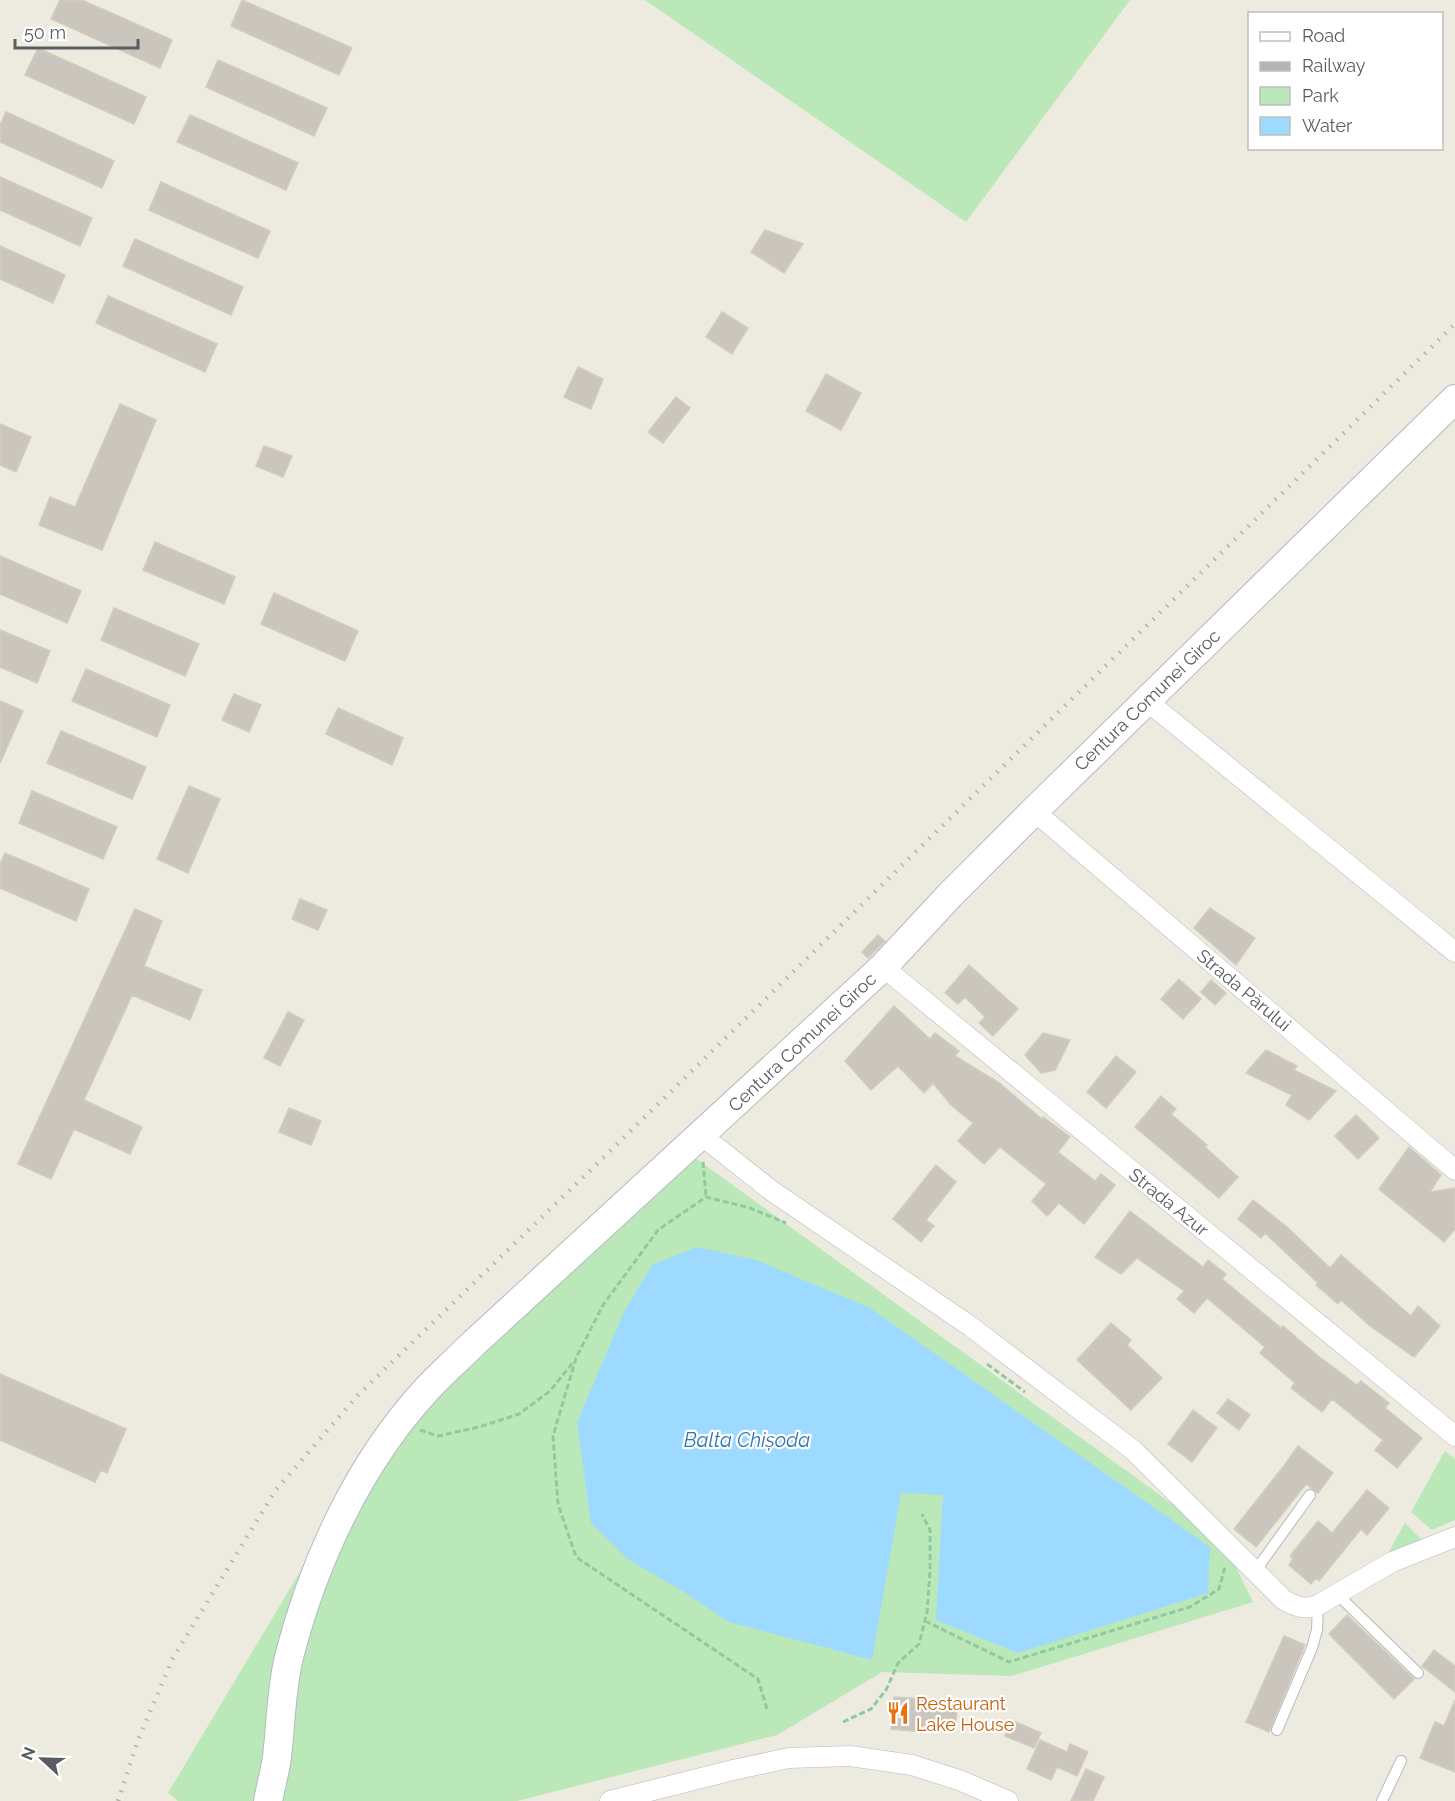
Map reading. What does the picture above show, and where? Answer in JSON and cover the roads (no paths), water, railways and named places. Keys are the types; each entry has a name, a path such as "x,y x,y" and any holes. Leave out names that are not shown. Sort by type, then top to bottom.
{"main road":[{"name":"Centura Comunei Giroc","path":"268,1801 277,1757 280,1707 289,1658 315,1580 351,1496 374,1457 427,1389 473,1344 883,968 950,895 1034,811 1455,399"},
{"name":"Centura Comunei Giroc","path":"277,1757 285,1801"}],"street":[{"path":"1147,700 1455,952"},
{"name":"Strada Părului","path":"1034,811 1455,1170"},
{"name":"Strada Azur","path":"883,968 1455,1435"},
{"path":"701,1135 772,1191 970,1326 1133,1450 1284,1600 1298,1608 1307,1609 1318,1605 1392,1562 1455,1537"},
{"path":"610,1801 789,1758 850,1756 912,1765 959,1780 1008,1801"}],"lane":[{"path":"1256,1570 1310,1495"},
{"path":"1338,1595 1418,1672"},
{"path":"1277,1730 1312,1648 1317,1630 1318,1605"},
{"path":"1382,1801 1401,1761"}],"water":[{"name":"Balta Chișoda","path":"697,1247 756,1260 870,1308 1210,1547 1208,1593 1018,1653 936,1620 943,1495 901,1493 872,1660 729,1622 629,1560 591,1523 577,1422 625,1310 652,1265"}],"railway":[{"path":"118,1801 138,1740 173,1658 275,1491 358,1395 1455,324"}],"place":[{"name":"Restaurant Lake House","path":"898,1713"}]}
